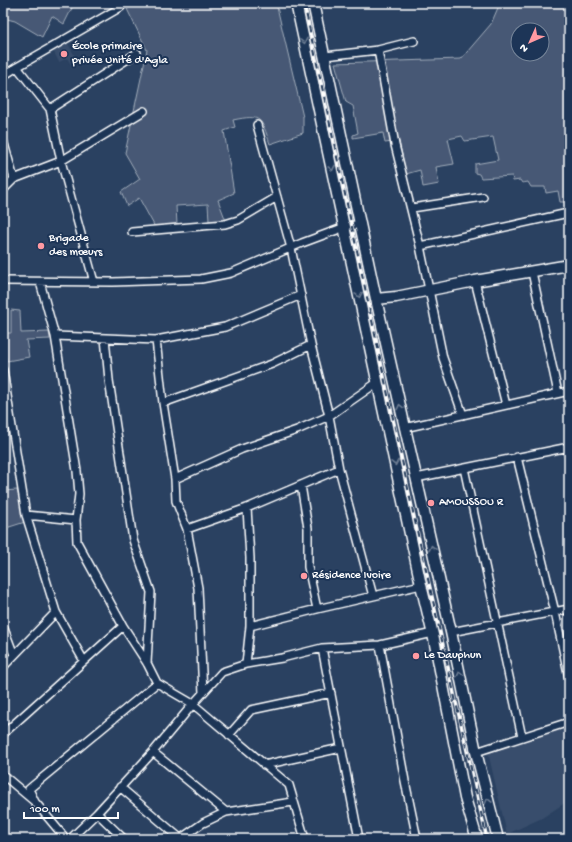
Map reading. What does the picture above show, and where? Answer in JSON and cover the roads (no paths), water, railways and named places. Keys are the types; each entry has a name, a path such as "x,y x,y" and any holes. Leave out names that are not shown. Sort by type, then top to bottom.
{"main road":[{"path":"296,3 421,585 433,633 465,798 477,839"},
{"path":"313,3 404,428 476,752 498,839"},
{"path":"324,131 340,128"},
{"path":"376,299 396,297 475,281 569,265"},
{"path":"363,313 378,310"},
{"path":"409,528 426,523"}],"street":[{"path":"3,76 121,7"},
{"path":"325,56 378,50 414,42"},
{"path":"378,50 395,145 412,208 443,358 463,415"},
{"path":"50,109 137,53"},
{"path":"17,67 50,109 61,161 94,282"},
{"path":"3,190 14,179 61,161 144,111"},
{"path":"257,125 291,248 311,346 329,416 339,469 373,596"},
{"path":"3,140 14,179"},
{"path":"412,208 483,197"},
{"path":"132,232 225,224 238,220 277,198"},
{"path":"420,246 568,214"},
{"path":"3,282 94,282 201,279 231,274 344,227 360,224"},
{"path":"532,272 558,393"},
{"path":"475,281 506,405"},
{"path":"40,282 55,336 77,471 79,494 76,520 77,542 123,626 148,663 157,682 193,704 288,786 305,839"},
{"path":"55,336 156,340 225,326 301,295"},
{"path":"105,338 109,380 133,540 151,592 148,663"},
{"path":"156,340 163,403 175,479 176,501 187,530 198,588 203,693"},
{"path":"163,403 272,364 311,346"},
{"path":"3,370 26,515 56,612 84,661"},
{"path":"175,479 242,449 297,430 329,416 378,382"},
{"path":"404,428 569,391"},
{"path":"416,478 568,447 569,457"},
{"path":"517,458 555,612 569,678"},
{"path":"464,468 522,737"},
{"path":"187,530 247,508 339,469"},
{"path":"301,485 308,528 308,567 317,609"},
{"path":"246,664 250,626 250,558 247,508"},
{"path":"26,515 76,520"},
{"path":"250,626 421,585"},
{"path":"450,632 569,609"},
{"path":"3,667 56,612"},
{"path":"3,626 14,656"},
{"path":"3,734 123,626"},
{"path":"70,839 97,813 153,752 222,672 246,664 282,658 322,648 380,645 433,633"},
{"path":"380,645 417,839"},
{"path":"322,648 359,839"},
{"path":"35,802 29,790 157,682"},
{"path":"229,735 251,710 331,693"},
{"path":"476,752 569,722"},
{"path":"264,765 342,748"},
{"path":"153,752 226,812"},
{"path":"3,775 35,802 66,839"},
{"path":"120,787 181,839 203,823 226,812 294,802"},
{"path":"97,813 124,839"}],"railway":[{"path":"304,3 416,526 487,839"}],"place":[{"name":"École primaire privée Unité d'Agla","path":"64,54"},
{"name":"Brigade des mœurs","path":"41,246"},
{"name":"AMOUSSOU R","path":"431,503"},
{"name":"Résidence Ivoire","path":"304,576"},
{"name":"Le Dauphun","path":"416,656"}]}
